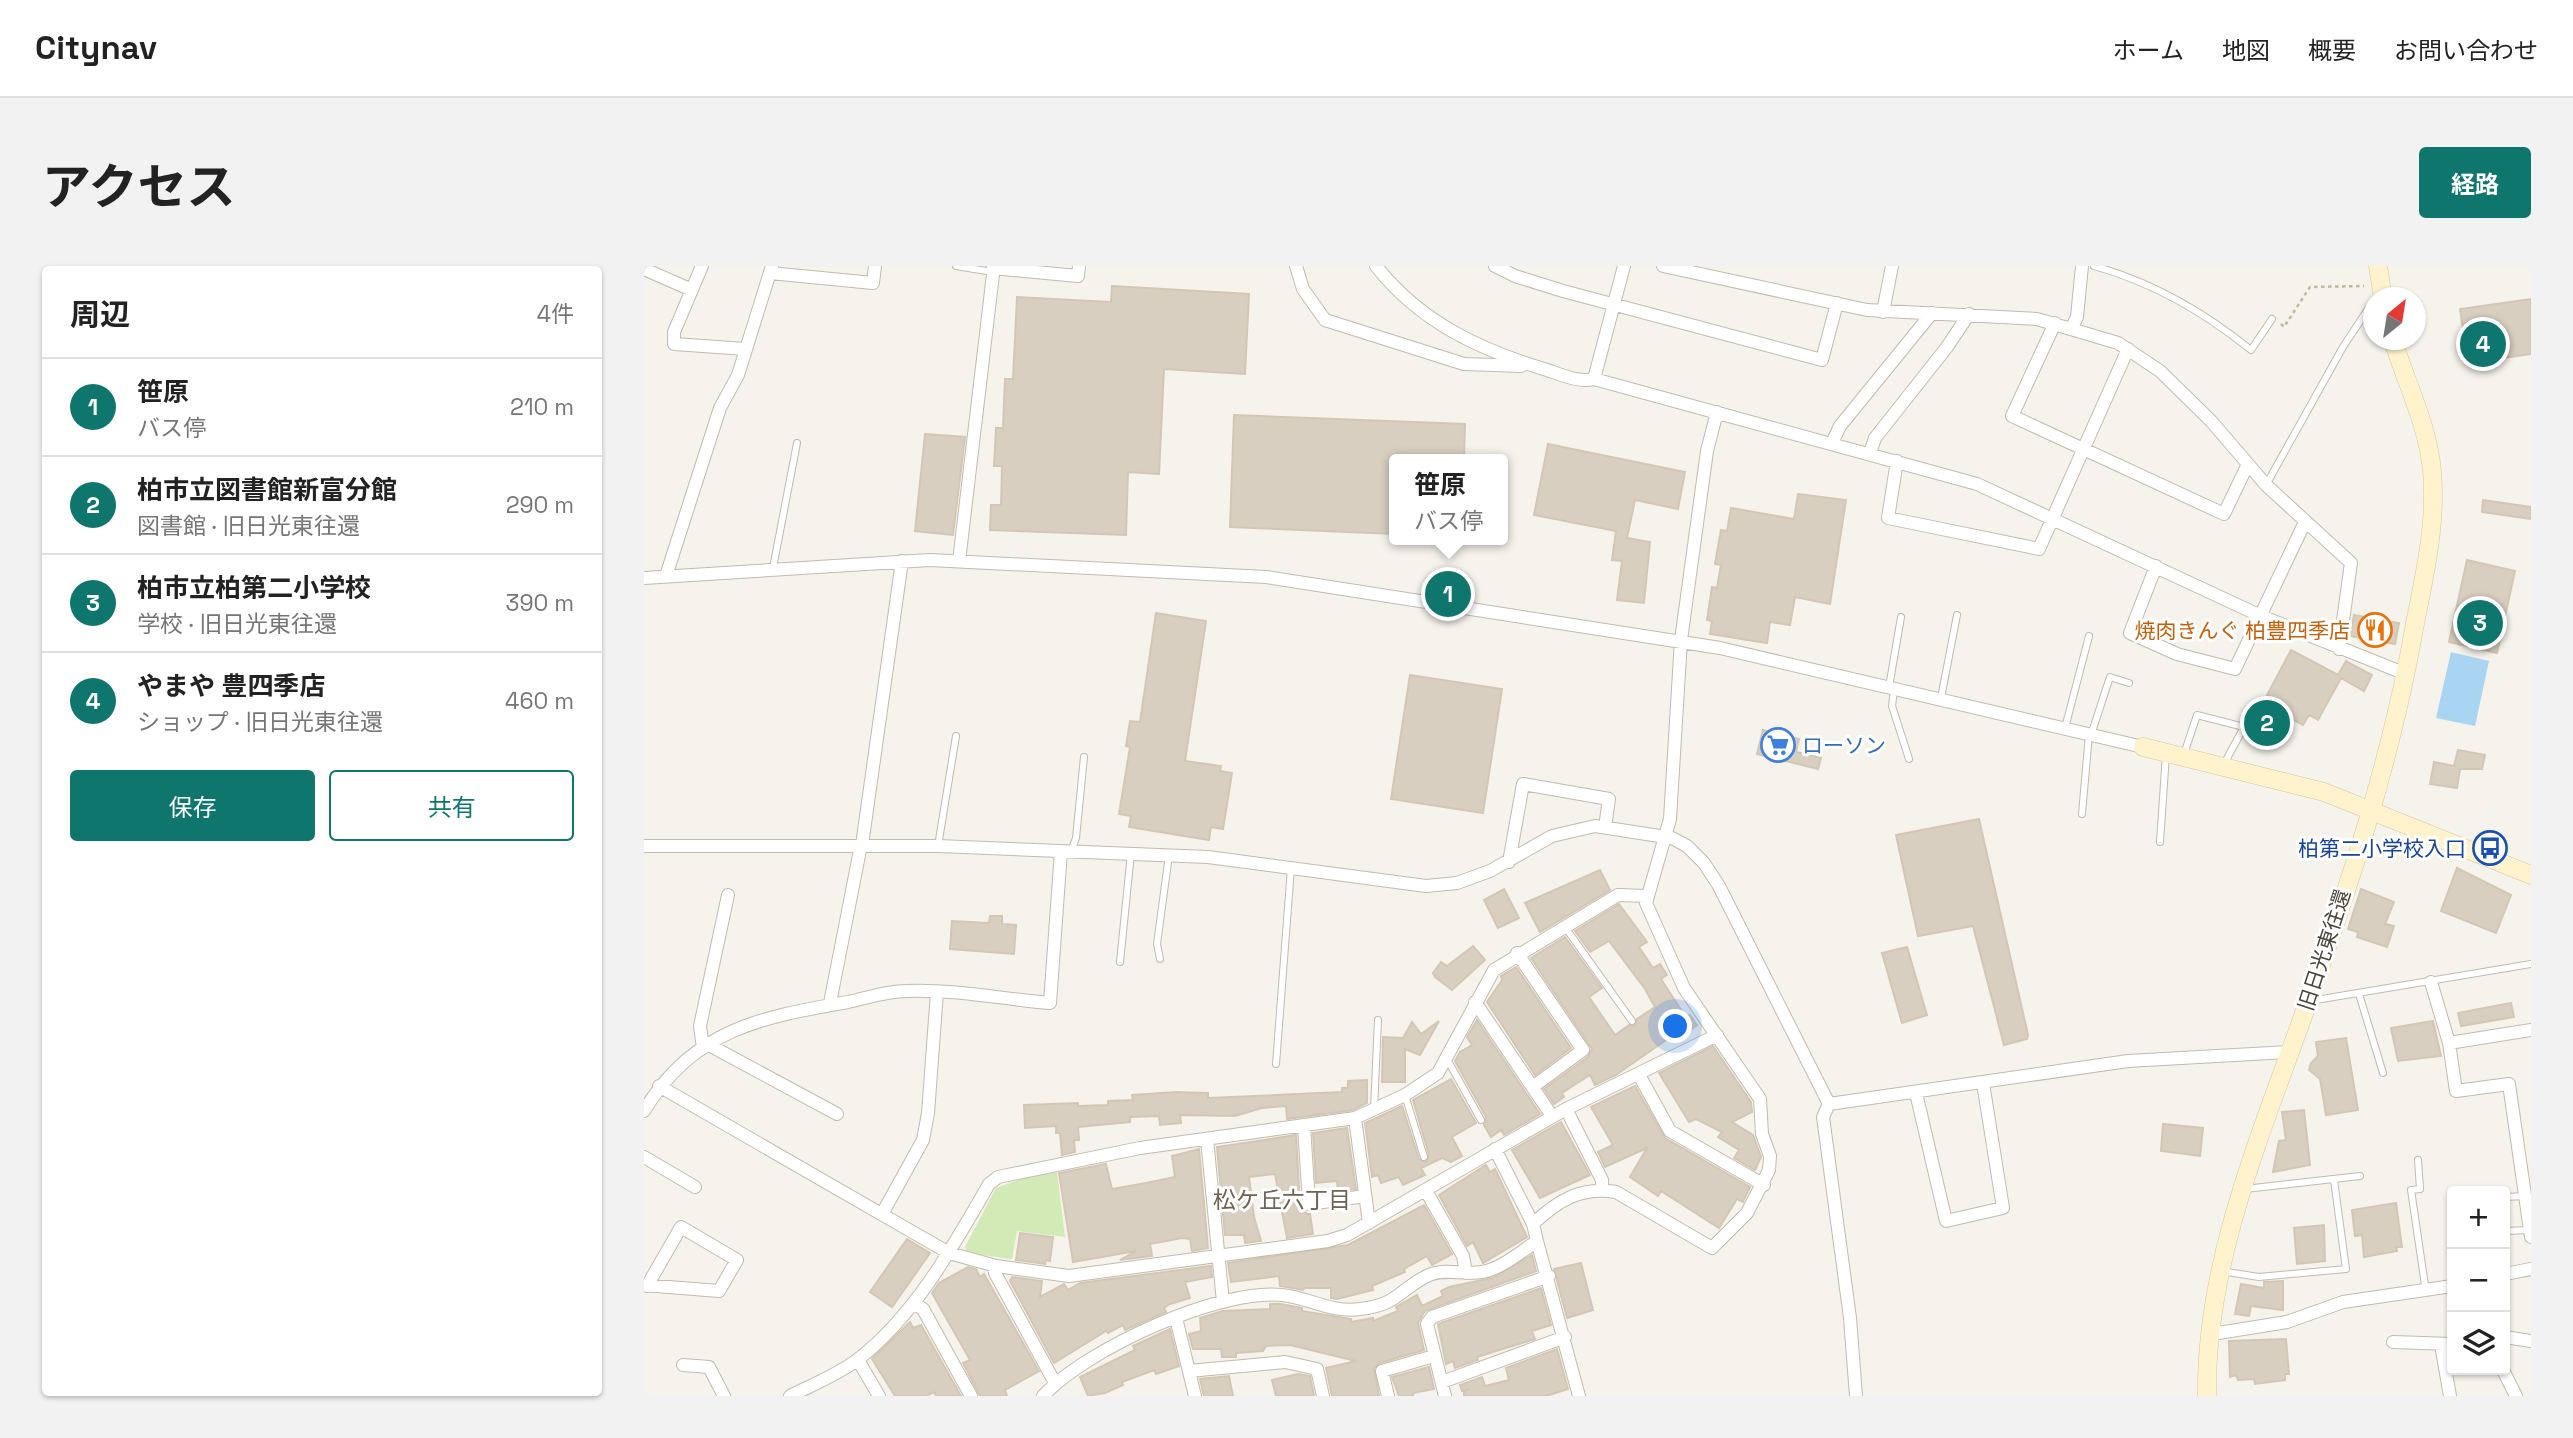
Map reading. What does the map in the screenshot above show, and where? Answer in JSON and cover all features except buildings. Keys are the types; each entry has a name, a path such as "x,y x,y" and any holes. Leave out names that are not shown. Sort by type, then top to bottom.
{"street":[{"path":"702,266 674,332 674,344 746,349"},
{"path":"666,576 720,408 738,375 771,269 873,283 875,266"},
{"path":"960,561 993,269 1078,276 1079,266"},
{"path":"1296,266 1303,289 1325,320 1465,364 1532,366"},
{"path":"1376,266 1404,298 1446,329 1472,343 1532,366 1587,381 1594,379 1977,484 2052,516 2261,616 2406,674"},
{"path":"1495,266 1525,279 1614,305 1822,360 1837,303"},
{"path":"1594,379 1624,266"},
{"path":"1663,266 1883,312 1969,314 2055,323 2128,349 2160,371 2211,421 2266,485 2351,564 2339,649"},
{"path":"1883,312 1892,266"},
{"path":"2072,327 2077,317 2082,266"},
{"path":"2376,287 2378,266"},
{"path":"644,269 692,290"},
{"path":"1832,443 1840,426 1932,313"},
{"path":"1870,453 1875,438 1947,347 1969,314"},
{"path":"2055,323 2012,416 2224,514 2248,464"},
{"path":"1898,461 1888,518 2039,549 2128,349"},
{"name":"旧日光東往還","path":"2207,1396 2221,1271 2243,1190 2371,809 2406,674 2429,541 2434,495 2425,431 2397,350"},
{"path":"1533,1224 1562,1199 1602,1190 1616,1192 1712,1248 1747,1213 1764,1185 1770,1156 1762,1134 1760,1100 1684,988 1650,912 1647,896 1670,819 1681,640 1707,451 1717,412"},
{"path":"2156,566 2130,633 2177,654 2235,669 2305,522"},
{"path":"830,1003 861,845 902,561"},
{"path":"644,578 902,561 960,561 1266,577 1681,640 1941,698 2324,792 2531,875"},
{"path":"1509,862 1523,785 1609,799 1605,827"},
{"path":"644,846 938,846 1131,853 1291,868 1426,886 1457,883 1509,862 1559,833 1605,827 1666,836 1687,846 1704,863 1719,886 1829,1104"},
{"path":"644,1111 659,1086 706,1046 742,1025 830,1003 903,990 1050,1003 1066,851"},
{"path":"728,895 700,1026 706,1046 837,1114"},
{"path":"790,1396 858,1360 914,1303 949,1253 989,1184 998,1177 1140,1148 1355,1118 1405,1096 1438,1073 1494,970 1517,953 1618,895 1647,896"},
{"path":"1517,953 1583,1050 1534,1086"},
{"path":"2431,982 2448,1043 2456,1091 2509,1084 2525,1145 2530,1233"},
{"path":"882,1214 916,1157 923,1140 928,1113 937,992"},
{"path":"1475,1002 1552,1116"},
{"path":"2448,1043 2531,1030"},
{"path":"659,1086 949,1253 996,1266 1069,1276 1328,1241 1369,1223 1552,1116 1717,1035"},
{"path":"1829,1104 2128,1061 2290,1052"},
{"path":"1639,1075 1670,1131 1764,1185"},
{"path":"1916,1093 1946,1221 2003,1208 1983,1083"},
{"path":"1829,1104 1823,1117 1850,1318 1856,1396"},
{"path":"1566,1109 1602,1180 1602,1190"},
{"path":"1355,1118 1369,1223"},
{"path":"1304,1126 1309,1204 1365,1196"},
{"path":"1207,1139 1223,1302"},
{"path":"1495,1149 1533,1224 1579,1396"},
{"path":"644,1157 695,1187"},
{"path":"1426,1191 1464,1256 1465,1273"},
{"path":"681,1227 737,1260 719,1291 645,1285 681,1227"},
{"path":"1043,1396 1079,1364 1176,1318 1223,1302 1283,1295 1335,1311 1359,1310 1384,1305 1430,1275 1493,1269 1537,1241"},
{"path":"996,1266 995,1273 1055,1383"},
{"path":"2510,1273 2531,1269"},
{"path":"1445,1396 1427,1324 1432,1317 1549,1276"},
{"path":"2212,1334 2287,1322 2343,1303 2447,1287"},
{"path":"914,1303 923,1309 971,1396"},
{"path":"1176,1318 1195,1396"},
{"path":"1442,1382 1565,1338"},
{"path":"2510,1339 2531,1341"},
{"path":"2393,1342 2447,1345"},
{"path":"1388,1396 1382,1371 1434,1356"},
{"path":"858,1360 879,1396"},
{"path":"1189,1371 1285,1362 1317,1369 1323,1396"},
{"path":"683,1364 709,1367 724,1396"},
{"path":"2449,1375 2450,1396"},
{"path":"2506,1375 2516,1396"}],"lane":[{"path":"956,266 993,269"},
{"path":"2094,266 2132,274 2214,320 2250,351 2272,320"},
{"path":"2266,485 2363,315"},
{"path":"773,568 797,443"},
{"path":"1941,698 1957,615"},
{"path":"1901,617 1892,706 1909,759"},
{"path":"2065,728 2089,636"},
{"path":"2082,814 2090,735 2110,677 2129,683"},
{"path":"2160,842 2175,754 2197,715 2244,727 2224,766"},
{"path":"938,846 956,736"},
{"path":"1066,851 1076,838 1084,757"},
{"path":"1120,962 1131,853"},
{"path":"1160,959 1157,944 1169,855"},
{"path":"1276,1064 1291,868"},
{"path":"1564,925 1632,1021"},
{"path":"2308,1002 2531,964"},
{"path":"2359,994 2383,1073"},
{"path":"1374,1109 1378,1020"},
{"path":"1447,1059 1480,1120"},
{"path":"1405,1096 1424,1157"},
{"path":"2418,1160 2420,1189 2411,1190 2426,1292"},
{"path":"2243,1190 2360,1176"},
{"path":"2221,1271 2259,1277 2346,1269 2334,1180"},
{"path":"2510,1197 2526,1196"},
{"path":"2510,1231 2530,1233"}],"path":[{"path":"2272,320 2284,327 2310,287 2363,293"}],"green space":[{"path":"1057,1172 1065,1237 1017,1231 1012,1259 967,1253 965,1247 996,1188 1034,1174"}],"water":[{"path":"2451,652 2489,661 2475,726 2436,718"}],"place":[{"name":"やまや 豊四季店","path":"2483,344"},
{"name":"笹原","path":"1448,594"},
{"name":"柏市立柏第二小学校","path":"2480,623"},
{"name":"焼肉きんぐ 柏豊四季店","path":"2375,630"},
{"name":"柏市立図書館新富分館","path":"2267,723"},
{"name":"ローソン","path":"1778,745"},
{"name":"柏第二小学校入口","path":"2490,848"}],"district":[{"name":"松ケ丘六丁目","path":"1282,1200"}]}
